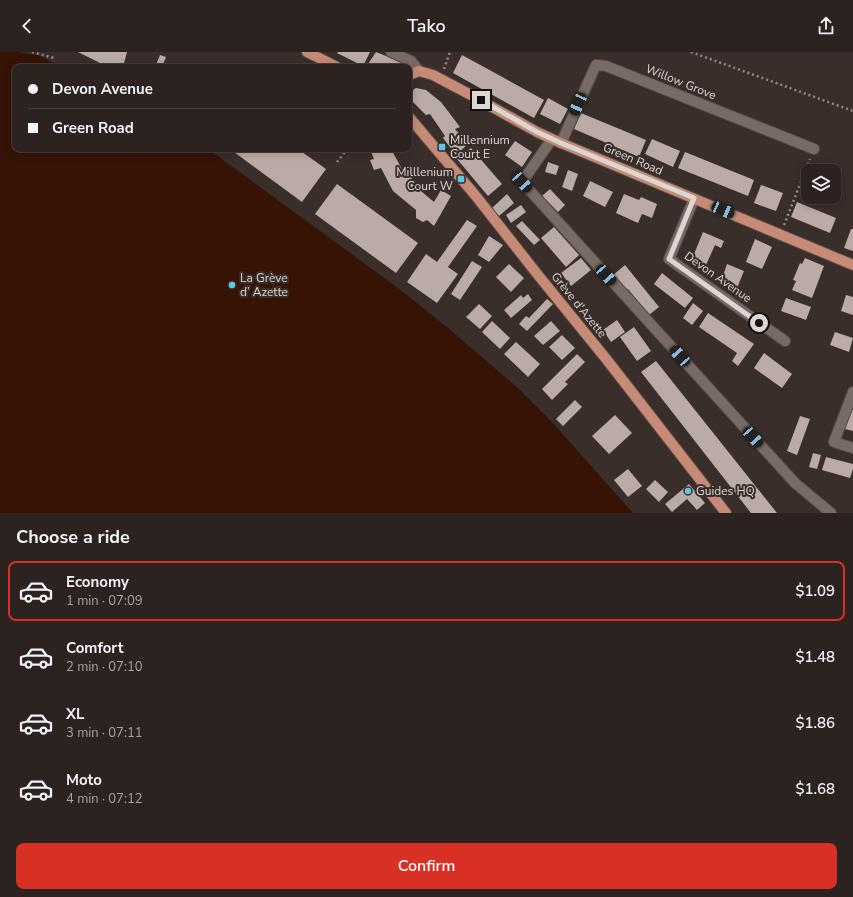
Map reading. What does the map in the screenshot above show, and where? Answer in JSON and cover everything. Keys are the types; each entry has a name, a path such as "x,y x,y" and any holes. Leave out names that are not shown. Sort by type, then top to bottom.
{"main road":[{"path":"308,52 331,64"},
{"path":"412,74 419,71"},
{"name":"Green Road","path":"419,71 440,78 537,132 557,141 853,265"},
{"name":"Grève d'Azette","path":"412,121 475,195 612,366 726,513"}],"street":[{"path":"391,52 411,61 419,71"},
{"name":"Willow Grove","path":"557,141 596,64 606,66 814,149"},
{"path":"557,141 522,182 795,483 831,513"},
{"name":"Devon Avenue","path":"694,198 669,259 784,341"},
{"path":"853,392 834,442 853,448"}],"path":[{"path":"32,52 54,58"},
{"path":"445,66 450,52"},
{"path":"691,52 853,111"},
{"path":"780,234 814,149"},
{"path":"337,162 345,152"}],"shaded area":[{"name":"La Grève d’ Azette","path":"0,52 18,52 38,55 56,64 12,64 12,152 212,152 398,288 448,328 518,388 551,421 633,513 0,513"}],"building":[{"path":"78,52 127,52 124,64 102,64"},
{"path":"370,52 364,64 359,64 337,53"},
{"path":"376,52 401,62 402,64 368,64"},
{"path":"160,55 166,57 163,64 156,64"},
{"path":"462,55 544,100 534,118 453,73"},
{"path":"416,88 426,90 441,102 460,127 455,129 468,144 456,155 443,138 445,136 430,114 426,115 412,101 412,94"},
{"path":"548,98 568,109 560,124 540,114"},
{"path":"581,113 646,140 639,157 574,129"},
{"path":"652,139 680,151 673,167 645,154"},
{"path":"515,141 532,152 522,167 505,155"},
{"path":"471,148 502,184 488,196 457,159"},
{"path":"234,152 302,152 326,169 302,202"},
{"path":"371,152 393,152 403,171 408,169 414,177 409,180 434,202 441,190 451,196 434,226 427,220 423,222 416,218 416,210 393,191 381,168 374,170 370,160 374,159"},
{"path":"685,152 754,180 748,196 678,168"},
{"path":"548,162 559,166 556,175 545,172"},
{"path":"568,170 578,174 572,191 562,187"},
{"path":"590,181 613,192 605,207 583,196"},
{"path":"337,184 418,243 396,273 315,214"},
{"path":"761,185 783,193 776,211 754,203"},
{"path":"550,189 565,205 558,212 542,196"},
{"path":"507,194 514,203 499,216 492,208"},
{"path":"624,194 639,200 641,197 657,204 652,218 642,214 638,223 616,213"},
{"path":"797,202 836,218 830,233 791,217"},
{"path":"521,205 526,212 511,223 506,215"},
{"path":"467,220 477,226 448,267 458,274 437,303 407,282 426,254 437,262"},
{"path":"522,221 540,240 534,245 516,226"},
{"path":"554,227 579,255 566,267 541,238"},
{"path":"851,229 853,229 853,251 844,248"},
{"path":"703,232 724,241 721,248 715,245 706,265 692,259"},
{"path":"489,236 503,245 489,262 478,255"},
{"path":"755,239 772,247 762,269 746,262"},
{"path":"581,258 591,270 571,286 561,273"},
{"path":"805,258 824,266 812,298 792,290 796,281 793,280 800,263 802,264"},
{"path":"472,261 482,267 460,300 451,294"},
{"path":"509,264 524,278 511,292 496,277"},
{"path":"727,264 744,271 737,288 721,282"},
{"path":"625,265 659,307 649,315 628,289 625,291 612,276"},
{"path":"662,273 693,298 685,308 654,284"},
{"path":"528,294 532,300 511,318 504,310 521,295 523,298"},
{"path":"846,295 853,297 853,315 841,311"},
{"path":"786,298 811,307 806,320 781,311"},
{"path":"547,299 553,304 527,331 519,324 526,316 529,318"},
{"path":"693,303 703,311 692,325 683,318"},
{"path":"479,304 492,316 480,329 466,317"},
{"path":"708,313 754,344 738,366 732,361 737,353 699,327"},
{"path":"617,320 625,332 611,342 603,330"},
{"path":"492,321 510,338 500,349 482,332"},
{"path":"551,321 560,331 543,345 534,336"},
{"path":"634,327 651,351 637,361 620,337"},
{"path":"835,332 853,338 849,352 830,345"},
{"path":"562,335 575,348 562,360 549,347"},
{"path":"516,342 540,364 528,377 504,354"},
{"path":"764,353 792,374 782,388 754,368"},
{"path":"577,354 585,362 565,382 568,384 552,400 542,389"},
{"path":"656,361 777,513 751,513 641,372"},
{"path":"575,400 582,407 563,426 556,419"},
{"path":"851,410 853,410 853,431 845,429"},
{"path":"615,415 632,433 609,454 592,436"},
{"path":"800,416 810,419 797,455 787,451"},
{"path":"813,453 821,455 817,469 809,467"},
{"path":"826,457 853,464 850,478 822,470"},
{"path":"628,469 642,486 628,497 614,480"},
{"path":"655,480 668,492 659,502 646,489"},
{"name":"Guides HQ","path":"689,484 705,503 697,510 687,499 672,512 665,504"}],"place":[{"name":"Millennium Court E","path":"442,147"},
{"name":"Milllenium Court W","path":"461,179"},
{"name":"La Grève d’ Azette","path":"232,285"},
{"name":"Guides HQ","path":"688,491"}],"route":[{"path":"481,100 537,132 694,198 669,259 759,323"}]}
